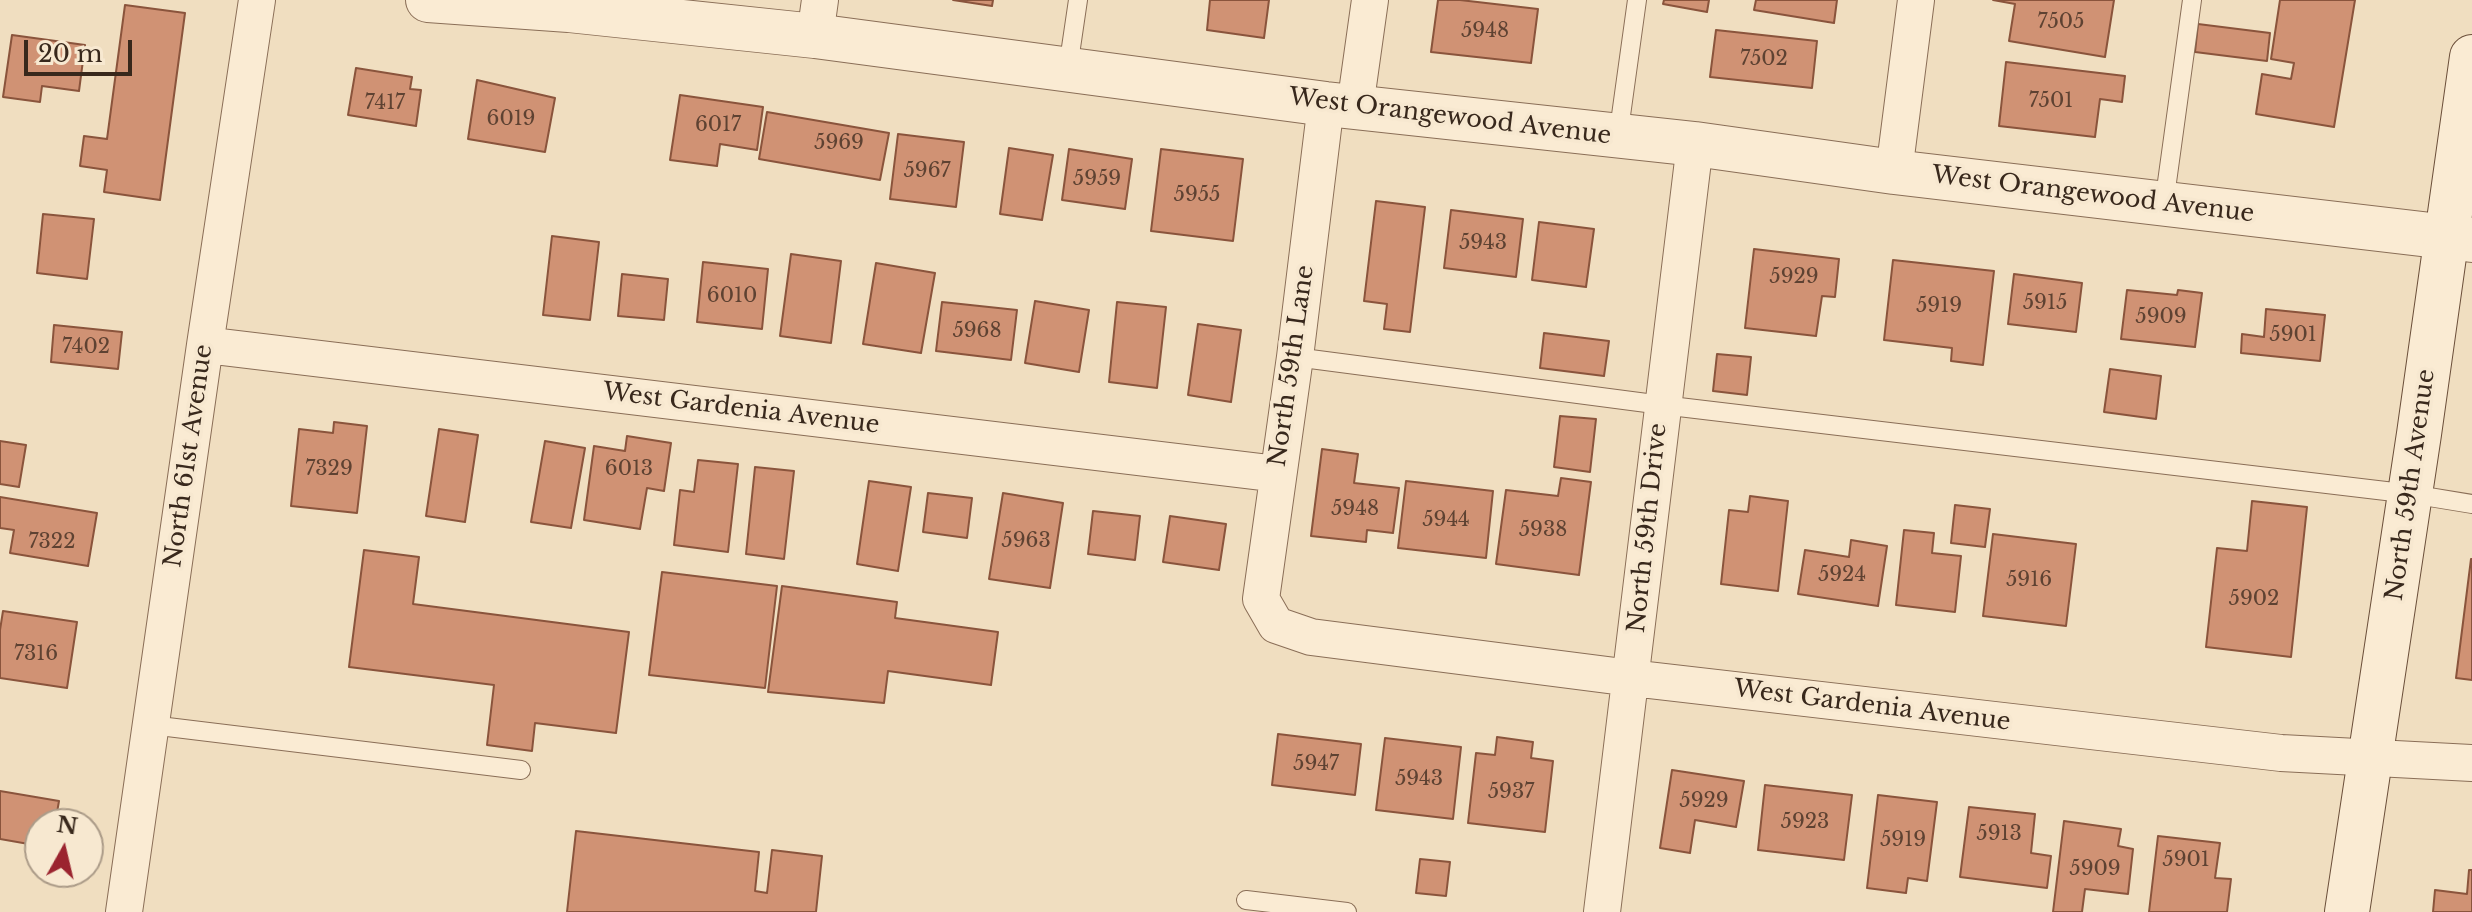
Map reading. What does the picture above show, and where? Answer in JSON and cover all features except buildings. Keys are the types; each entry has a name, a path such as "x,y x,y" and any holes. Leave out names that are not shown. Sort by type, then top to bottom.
{"street":[{"name":"North 61st Avenue","path":"124,912 257,0"},
{"name":"West Orangewood Avenue","path":"428,0 818,18 1068,68 1341,105 1695,144 1894,172 2459,238"},
{"name":"North 59th Lane","path":"1276,625 1261,599 1295,357 1341,105 1370,0"},
{"path":"1894,172 1916,0"},
{"name":"North 59th Avenue","path":"2347,912 2411,494 2459,238 2472,57"},
{"name":"North 59th Drive","path":"1602,912 1695,144"},
{"name":"West Gardenia Avenue","path":"205,345 1278,474"},
{"name":"West Gardenia Avenue","path":"1276,625 1311,637 1631,678 2281,753 2472,763"}],"lane":[{"path":"1068,68 1078,0"},
{"path":"1618,137 1637,0"},
{"path":"2164,204 2192,0"},
{"path":"1295,357 2472,504"},
{"path":"151,725 521,770"},
{"path":"1246,900 1347,912"}]}
